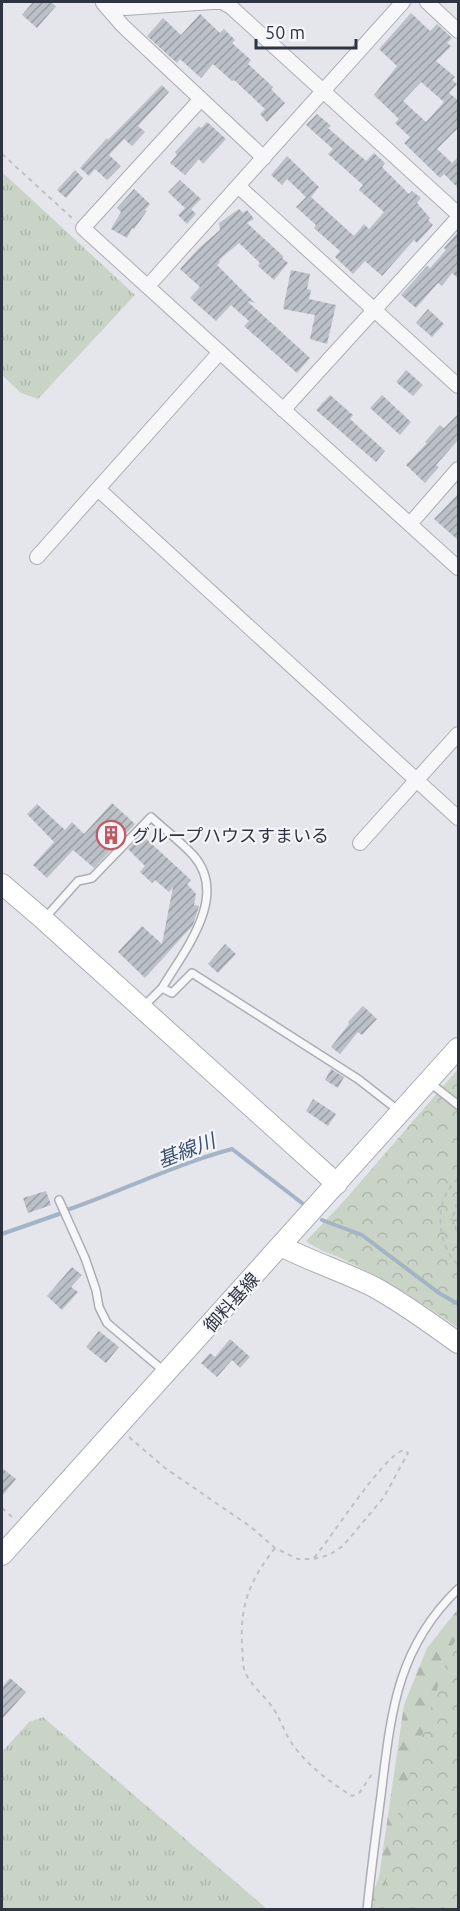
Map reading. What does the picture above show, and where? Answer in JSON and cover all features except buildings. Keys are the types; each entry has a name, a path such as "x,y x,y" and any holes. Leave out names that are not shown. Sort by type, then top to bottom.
{"street":[{"path":"104,4 126,8 222,2 231,7 459,216 283,410"},
{"path":"148,286 403,2"},
{"path":"427,2 459,31"},
{"path":"104,4 123,26 264,158"},
{"path":"201,99 83,228 459,568"},
{"path":"238,186 459,386"},
{"path":"37,557 220,352"},
{"path":"410,524 459,470"},
{"path":"98,489 459,818"},
{"path":"360,843 459,734"},
{"path":"2,884 337,1184"},
{"name":"御料基線","path":"2,1555 459,1048"},
{"path":"282,1246 377,1289 459,1343"}],"lane":[{"path":"44,920 78,881 93,878 151,817 194,856 208,881 207,907 162,988 142,1008"},
{"path":"162,988 172,993 192,973 358,1079 401,1112"},
{"path":"429,1082 459,1105"},
{"path":"59,1200 85,1258 99,1307 107,1323 166,1374"},
{"path":"367,1910 392,1709 404,1669 429,1623 459,1589"}],"path":[{"path":"2,154 83,228"},
{"path":"459,1179 444,1200 440,1221 443,1242 452,1259 459,1265"},
{"path":"440,1221 450,1218 454,1214 456,1205 459,1204"},
{"path":"450,1218 456,1230 459,1230"},
{"path":"119,1426 135,1444 165,1468 251,1527 276,1548 298,1559 314,1559 336,1552 384,1497 408,1453 404,1450 398,1451 380,1470 314,1559"},
{"path":"276,1548 253,1581 242,1615 244,1670 249,1680 273,1708 291,1743 300,1755 352,1796 360,1791 386,1755"}],"green space":[{"path":"2,172 135,295 38,399 21,393 2,375"},
{"path":"458,1069 458,1328 390,1284 306,1241 344,1201"},
{"path":"458,1609 458,1909 366,1910 379,1877 404,1705 427,1648"},
{"path":"458,1637 458,1909 371,1909 384,1891 400,1803 451,1647"},
{"path":"43,1717 267,1909 2,1909 2,1752 29,1722"}],"waterway":[{"name":"基線川","path":"67,1210 190,1162 232,1149 302,1203"},
{"name":"基線川","path":"2,1234 59,1214"},
{"name":"基線川","path":"322,1220 362,1235 439,1293 458,1304"}],"place":[{"name":"グループハウスすまいる","path":"111,835"}]}
